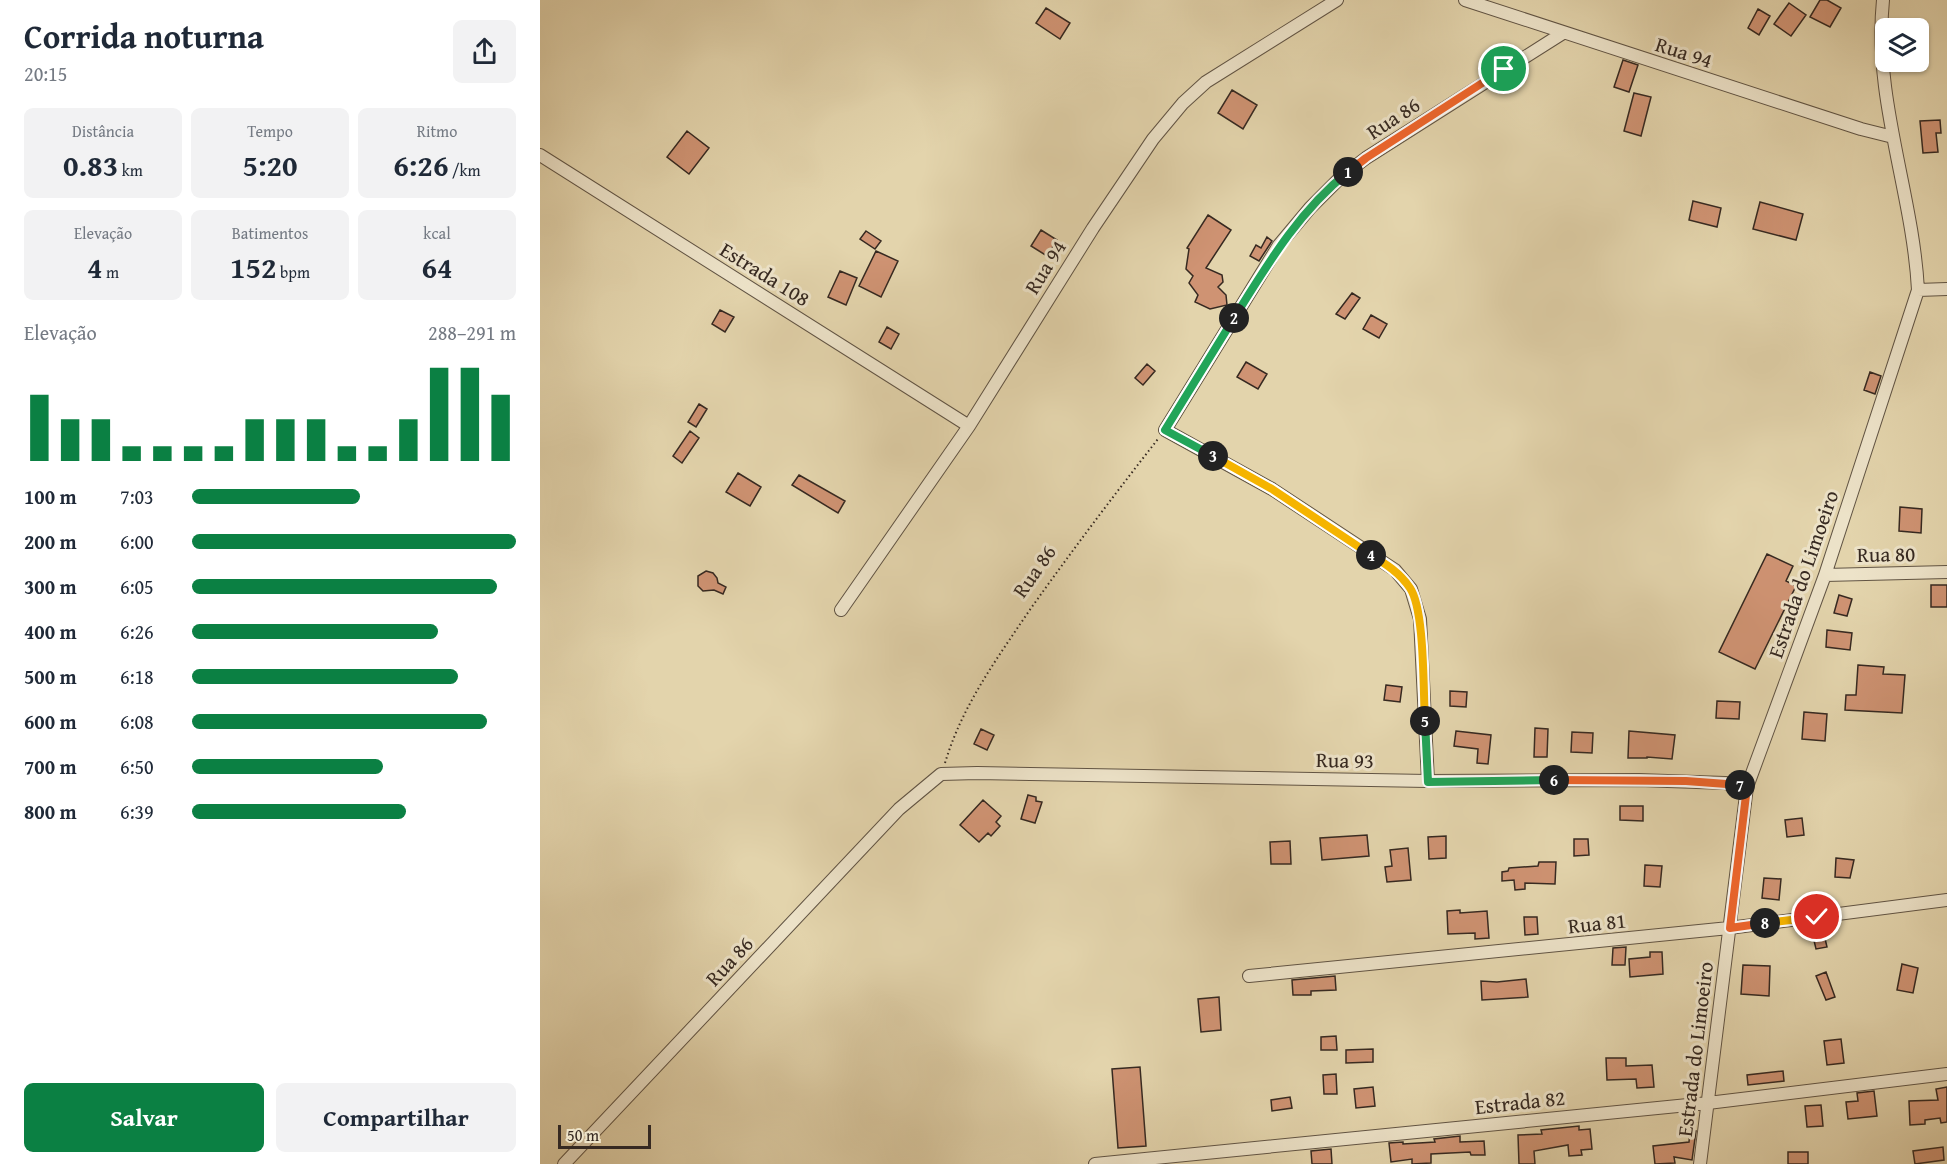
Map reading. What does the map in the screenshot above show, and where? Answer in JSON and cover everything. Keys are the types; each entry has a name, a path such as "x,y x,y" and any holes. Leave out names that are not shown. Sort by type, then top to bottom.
{"street":[{"name":"Rua 94","path":"842,610 969,426 1092,228 1153,139 1183,103 1206,81 1337,0"},
{"name":"Rua 94","path":"1465,0 1861,129 1893,137"},
{"name":"Estrada do Limoeiro","path":"1700,1164 1747,787 1825,575 1918,290 1917,260 1893,137 1881,58 1883,0"},
{"name":"Rua 86","path":"1165,430 1279,245 1340,178 1366,158 1563,33"},
{"name":"Estrada 108","path":"540,156 969,426"},
{"path":"1918,290 1947,289"},
{"path":"1165,430 1272,489 1395,570 1411,589 1420,619 1428,782"},
{"name":"Rua 80","path":"1825,575 1947,572"},
{"name":"Rua 86","path":"564,1164 899,809 941,774"},
{"name":"Rua 93","path":"941,774 1428,782 1639,780 1725,783 1747,787"},
{"name":"Rua 81","path":"1249,976 1730,928 1947,900"},
{"name":"Estrada 82","path":"1095,1164 1708,1102 1947,1074"}],"path":[{"name":"Rua 86","path":"941,774 953,736 970,700 1078,542 1165,430"}],"building":[{"path":"1820,0 1827,0 1841,8 1830,27 1810,17"},
{"path":"1789,3 1806,15 1791,36 1774,24"},
{"path":"1046,8 1070,23 1060,39 1036,23"},
{"path":"1758,9 1770,16 1759,35 1748,28"},
{"path":"1623,60 1638,65 1629,92 1614,87"},
{"path":"1232,90 1257,105 1243,129 1218,113"},
{"path":"1634,93 1651,97 1641,136 1624,131"},
{"path":"1940,120 1941,133 1936,133 1938,152 1923,153 1920,121"},
{"path":"687,131 709,148 689,174 667,157"},
{"path":"1693,201 1721,208 1717,227 1689,220"},
{"path":"1760,202 1803,214 1796,240 1753,229"},
{"path":"1208,215 1231,230 1206,268 1222,275 1223,282 1218,287 1226,295 1227,305 1210,309 1195,302 1198,295 1189,283 1193,276 1186,269 1189,249 1187,248"},
{"path":"1041,230 1057,240 1047,256 1031,246"},
{"path":"866,231 881,241 875,249 860,239"},
{"path":"1267,237 1272,241 1259,261 1250,256 1256,245 1261,248"},
{"path":"876,251 898,261 881,297 859,286"},
{"path":"840,271 857,278 846,305 828,297"},
{"path":"1352,293 1360,298 1345,319 1336,314"},
{"path":"720,310 734,317 725,332 712,324"},
{"path":"1371,315 1387,324 1379,338 1363,329"},
{"path":"887,327 899,334 891,349 879,342"},
{"path":"1246,362 1267,374 1258,389 1237,377"},
{"path":"1147,364 1155,371 1143,385 1135,378"},
{"path":"1870,372 1881,376 1875,394 1864,390"},
{"path":"699,404 707,409 696,427 688,422"},
{"path":"690,431 699,438 682,463 673,456"},
{"path":"738,473 761,487 750,506 726,492"},
{"path":"799,475 845,501 838,513 792,485"},
{"path":"1900,507 1922,509 1921,533 1899,531"},
{"path":"1767,554 1793,566 1786,581 1796,586 1755,669 1719,652"},
{"path":"706,571 713,573 718,583 726,587 723,594 714,590 703,591 698,586 698,576"},
{"path":"1931,585 1947,585 1947,607 1931,607"},
{"path":"1839,595 1852,599 1847,616 1834,613"},
{"path":"1827,630 1852,633 1850,650 1826,647"},
{"path":"1858,665 1884,667 1883,674 1905,675 1902,713 1845,710 1846,695 1856,695"},
{"path":"1386,685 1402,687 1400,702 1384,700"},
{"path":"1450,691 1467,692 1466,707 1450,706"},
{"path":"1717,701 1740,702 1739,719 1716,718"},
{"path":"1804,712 1827,714 1825,741 1802,739"},
{"path":"1535,728 1548,729 1547,757 1534,757"},
{"path":"981,729 994,735 987,750 974,744"},
{"path":"1456,731 1491,735 1488,764 1477,763 1478,749 1454,746"},
{"path":"1629,731 1675,735 1672,759 1628,758"},
{"path":"1572,732 1593,733 1592,753 1571,752"},
{"path":"1028,795 1042,802 1035,823 1021,819"},
{"path":"983,800 1001,816 996,822 1000,826 991,836 988,833 979,842 960,825"},
{"path":"1620,806 1643,806 1643,821 1620,820"},
{"path":"1802,818 1804,835 1787,837 1785,820"},
{"path":"1367,835 1369,856 1322,860 1320,838"},
{"path":"1446,836 1446,858 1429,859 1428,837"},
{"path":"1574,839 1588,839 1589,855 1574,856"},
{"path":"1290,841 1291,864 1271,864 1270,842"},
{"path":"1408,848 1411,880 1387,882 1385,867 1392,866 1390,850"},
{"path":"1836,858 1854,860 1850,878 1835,877"},
{"path":"1539,862 1556,862 1555,884 1525,883 1525,889 1515,890 1514,880 1502,881 1502,872 1508,871 1509,868 1538,866"},
{"path":"1645,865 1662,866 1660,887 1644,886"},
{"path":"1764,878 1781,879 1779,900 1762,898"},
{"path":"1460,910 1460,913 1487,911 1489,938 1475,939 1475,933 1448,934 1447,911"},
{"path":"1524,917 1537,917 1538,934 1525,935"},
{"path":"1822,926 1827,947 1816,949 1811,928"},
{"path":"1626,947 1625,965 1612,965 1613,948"},
{"path":"1650,952 1662,952 1663,974 1630,977 1629,959 1650,957"},
{"path":"1902,964 1918,968 1913,993 1897,990"},
{"path":"1743,965 1770,966 1769,996 1741,994"},
{"path":"1826,972 1835,997 1826,1000 1816,976"},
{"path":"1335,976 1336,990 1311,991 1311,995 1293,995 1292,980"},
{"path":"1526,979 1528,997 1482,1000 1481,981"},
{"path":"1219,997 1221,1030 1201,1032 1198,999"},
{"path":"1336,1036 1337,1050 1321,1050 1321,1037"},
{"path":"1841,1039 1844,1063 1827,1065 1824,1041"},
{"path":"1373,1049 1373,1062 1346,1063 1346,1050"},
{"path":"1606,1058 1626,1058 1626,1066 1652,1065 1654,1087 1637,1088 1636,1079 1607,1080"},
{"path":"1140,1067 1146,1146 1118,1148 1112,1069"},
{"path":"1783,1071 1784,1081 1748,1085 1747,1075"},
{"path":"1336,1074 1337,1094 1324,1094 1323,1075"},
{"path":"1373,1087 1375,1106 1356,1108 1354,1089"},
{"path":"1947,1087 1947,1122 1941,1123 1940,1118 1925,1120 1925,1124 1910,1125 1909,1101 1938,1100 1936,1089"},
{"path":"1874,1091 1877,1116 1848,1119 1846,1102 1858,1101 1857,1093"},
{"path":"1290,1097 1292,1108 1272,1111 1271,1100"},
{"path":"1821,1105 1823,1126 1807,1127 1805,1106"},
{"path":"1579,1126 1579,1130 1590,1129 1592,1149 1581,1150 1582,1155 1569,1156 1568,1145 1534,1151 1535,1164 1519,1164 1518,1135 1542,1134 1541,1130"},
{"path":"1690,1131 1696,1131 1692,1160 1674,1157 1675,1163 1655,1164 1653,1146 1689,1142"},
{"path":"1460,1136 1460,1142 1484,1141 1485,1155 1471,1155 1470,1152 1431,1154 1431,1163 1412,1164 1412,1159 1391,1162 1389,1143 1435,1142 1434,1139"},
{"path":"1943,1147 1944,1160 1915,1164 1913,1151"},
{"path":"1331,1149 1332,1164 1312,1164 1311,1151"},
{"path":"1788,1152 1808,1152 1808,1164 1788,1164"}],"route":[{"path":"1504,69 1366,158 1340,178 1310,208 1279,245 1165,430 1272,489 1395,570 1411,589 1420,619 1428,782 1639,780 1725,783 1747,787 1730,928 1817,917"}]}
